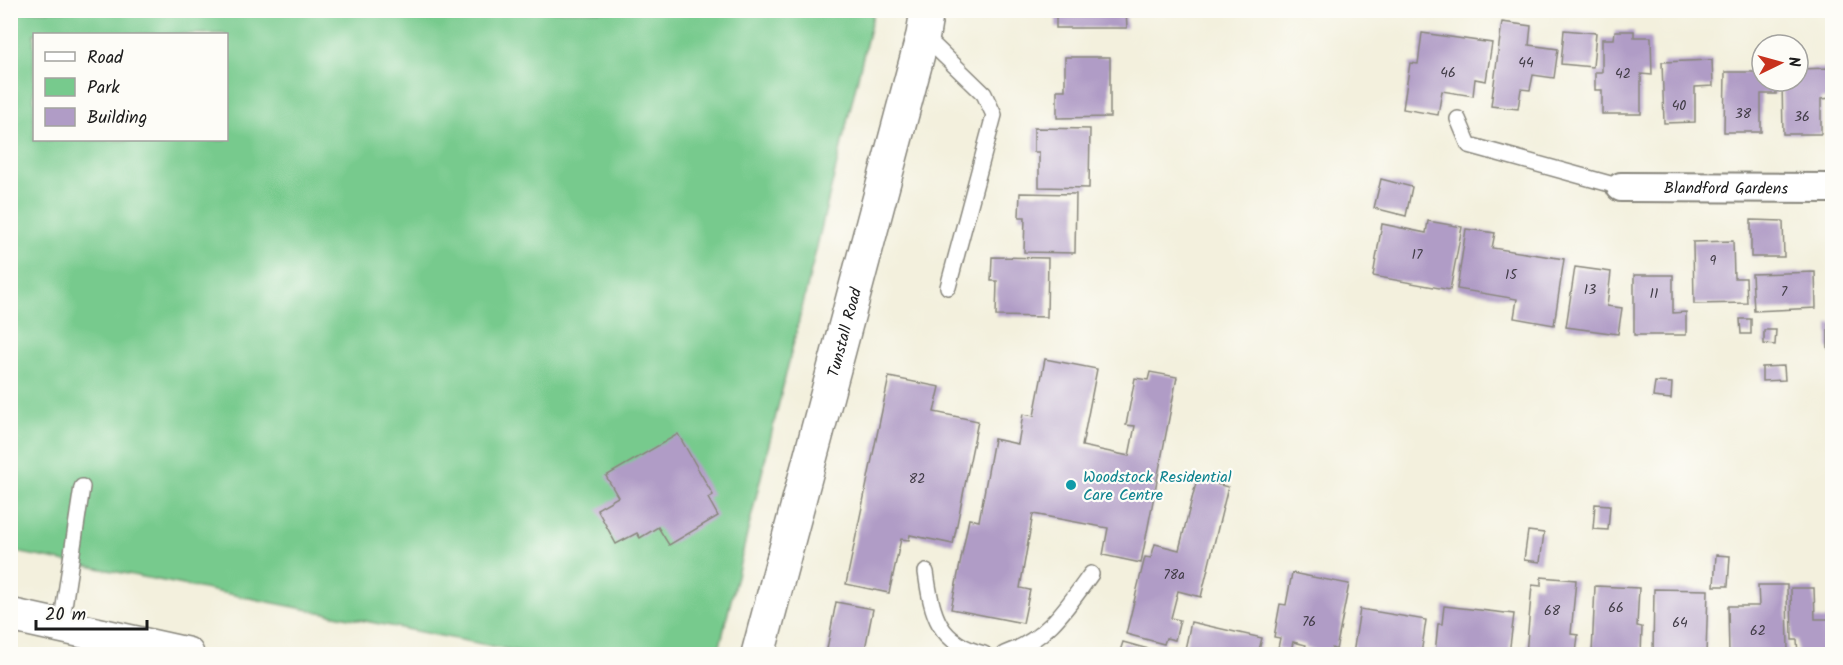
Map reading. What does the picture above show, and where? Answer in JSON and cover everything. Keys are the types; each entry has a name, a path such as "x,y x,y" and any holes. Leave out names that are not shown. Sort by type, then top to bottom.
{"street":[{"name":"Tunstall Road","path":"758,654 925,23"},
{"name":"Blandford Gardens","path":"1621,187 1833,188"},
{"path":"10,615 187,654"}],"lane":[{"path":"925,23 984,94 994,115 948,287"},
{"path":"1458,119 1469,145 1621,187"},
{"path":"61,626 82,487"},
{"path":"926,572 931,609 943,632 963,649 984,654"},
{"path":"1004,654 1035,640 1056,623 1091,574"}],"green space":[{"path":"10,11 874,11 718,654 532,654 11,551"}],"building":[{"path":"1056,10 1126,10 1127,28 1056,28"},
{"path":"1502,22 1531,26 1529,45 1558,49 1554,78 1533,75 1530,90 1521,89 1518,109 1491,106"},
{"path":"1564,30 1596,33 1593,67 1561,64"},
{"path":"1615,31 1634,31 1634,37 1651,37 1652,75 1641,74 1641,114 1602,114 1602,90 1595,90 1595,72 1602,72 1602,39 1614,39"},
{"path":"1422,33 1492,43 1486,81 1475,79 1473,96 1442,91 1438,115 1403,109 1410,63 1418,64"},
{"path":"1065,57 1110,57 1110,117 1057,118 1057,90 1065,90"},
{"path":"1712,60 1713,86 1695,87 1695,122 1664,123 1662,62"},
{"path":"1832,68 1832,98 1821,99 1821,134 1783,134 1782,93 1810,93 1810,69"},
{"path":"1725,72 1750,72 1750,93 1776,93 1761,94 1761,132 1724,132"},
{"path":"1034,128 1090,129 1089,188 1039,187 1039,152 1034,152"},
{"path":"1381,179 1412,187 1406,216 1374,208"},
{"path":"1020,193 1076,194 1075,253 1024,252 1025,217 1019,217"},
{"path":"1751,220 1783,221 1784,257 1751,257"},
{"path":"1428,221 1462,227 1450,290 1373,276 1382,224 1426,233"},
{"path":"1466,229 1495,233 1492,248 1564,259 1554,325 1514,318 1517,299 1457,289"},
{"path":"1733,241 1734,278 1746,278 1747,303 1694,304 1693,242"},
{"path":"992,257 1048,258 1047,317 996,316 997,281 991,281"},
{"path":"1575,267 1611,272 1607,306 1622,308 1618,334 1566,327"},
{"path":"1815,272 1816,308 1754,311 1752,274"},
{"path":"1634,275 1673,275 1673,313 1686,312 1686,335 1634,335"},
{"path":"1740,319 1751,319 1751,334 1741,334"},
{"path":"1828,323 1832,323 1832,349 1828,349"},
{"path":"1764,330 1776,330 1775,345 1764,344"},
{"name":"Woodstock Residential Care Centre","path":"1045,359 1097,369 1082,446 1129,456 1135,426 1126,425 1135,378 1148,380 1150,372 1177,377 1141,563 1103,555 1108,528 1033,514 1020,588 1030,590 1023,623 951,609 969,519 979,521 994,439 1018,444 1023,414 1034,416"},
{"path":"1784,366 1785,380 1762,381 1762,367"},
{"path":"889,377 940,387 934,412 978,421 953,544 910,535 909,540 901,539 889,593 846,584"},
{"path":"1655,382 1672,383 1671,399 1653,397"},
{"path":"678,434 713,495 708,498 718,516 669,545 658,527 640,538 637,533 616,544 597,509 618,497 606,476"},
{"path":"1197,479 1228,487 1201,597 1178,591 1171,618 1180,620 1175,640 1166,638 1164,644 1126,634 1145,557 1151,558 1155,544 1179,550"},
{"path":"1595,504 1610,505 1608,530 1593,529"},
{"path":"1528,531 1544,533 1540,562 1524,560"},
{"path":"1716,555 1730,556 1728,586 1714,586"},
{"path":"1292,573 1349,584 1336,650 1332,648 1330,653 1305,648 1306,645 1293,642 1291,651 1278,648 1280,638 1274,637 1280,604 1286,605"},
{"path":"1541,577 1576,580 1571,634 1578,635 1576,654 1526,654 1532,585 1541,586"},
{"path":"1758,585 1787,585 1788,654 1729,654 1728,606 1759,606"},
{"path":"1595,586 1639,588 1637,626 1642,627 1641,654 1592,654"},
{"path":"1791,588 1814,588 1815,619 1832,619 1832,654 1798,654 1797,640 1792,640"},
{"path":"1654,589 1708,590 1706,654 1653,654"},
{"path":"836,602 873,609 864,654 826,654"},
{"path":"1444,606 1514,614 1509,654 1435,654 1438,624 1442,624"},
{"path":"1360,609 1426,620 1421,654 1353,654"},
{"path":"1191,622 1262,638 1258,654 1184,654"},
{"path":"1123,642 1152,650 1151,654 1119,654"}],"place":[{"name":"Woodstock Residential Care Centre","path":"1071,485"}]}
